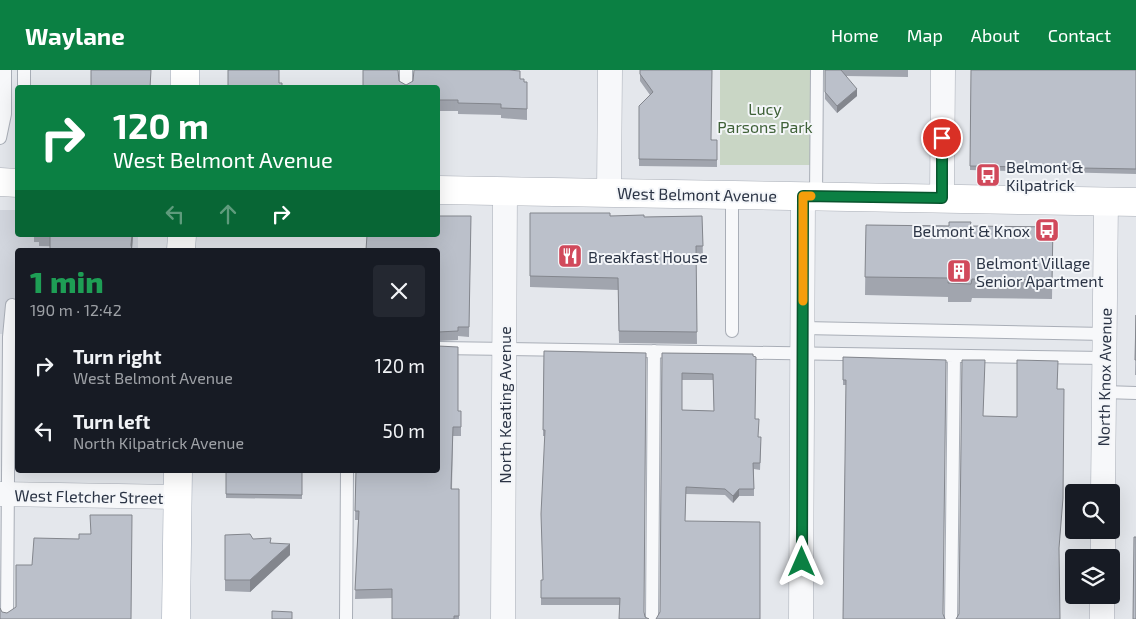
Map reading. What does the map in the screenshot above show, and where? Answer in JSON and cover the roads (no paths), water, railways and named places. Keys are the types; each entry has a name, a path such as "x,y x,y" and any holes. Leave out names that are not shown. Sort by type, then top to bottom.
{"main road":[{"path":"185,70 185,85"},
{"path":"0,182 15,183"},
{"name":"West Belmont Avenue","path":"440,190 1136,202"},
{"path":"176,619 178,473"}],"street":[{"path":"609,193 610,70"},
{"path":"942,198 943,70"},
{"name":"North Keating Avenue","path":"503,619 505,191"},
{"path":"801,619 802,354 810,196"},
{"name":"North Knox Avenue","path":"1103,484 1106,201"},
{"name":"West Fletcher Street","path":"4,494 178,497"},
{"path":"1102,604 1102,619"}],"lane":[{"path":"0,138 5,70"},
{"path":"24,70 24,85"},
{"path":"406,70 406,85"},
{"path":"810,196 818,70"},
{"path":"732,195 732,331"},
{"path":"8,619 4,494 5,337 12,305"},
{"path":"803,328 1105,334"},
{"path":"440,348 1104,358"},
{"path":"652,619 654,351"},
{"path":"951,619 954,356"},
{"path":"1104,392 1136,392"},
{"path":"346,619 347,473"}],"place":[{"name":"Belmont & Kilpatrick","path":"988,175"},
{"name":"Belmont & Knox","path":"1047,230"},
{"name":"Breakfast House","path":"570,256"},
{"name":"Belmont Village Senior Apartment","path":"959,271"}],"park label":[{"name":"Lucy Parsons Park","path":"765,117"}]}
